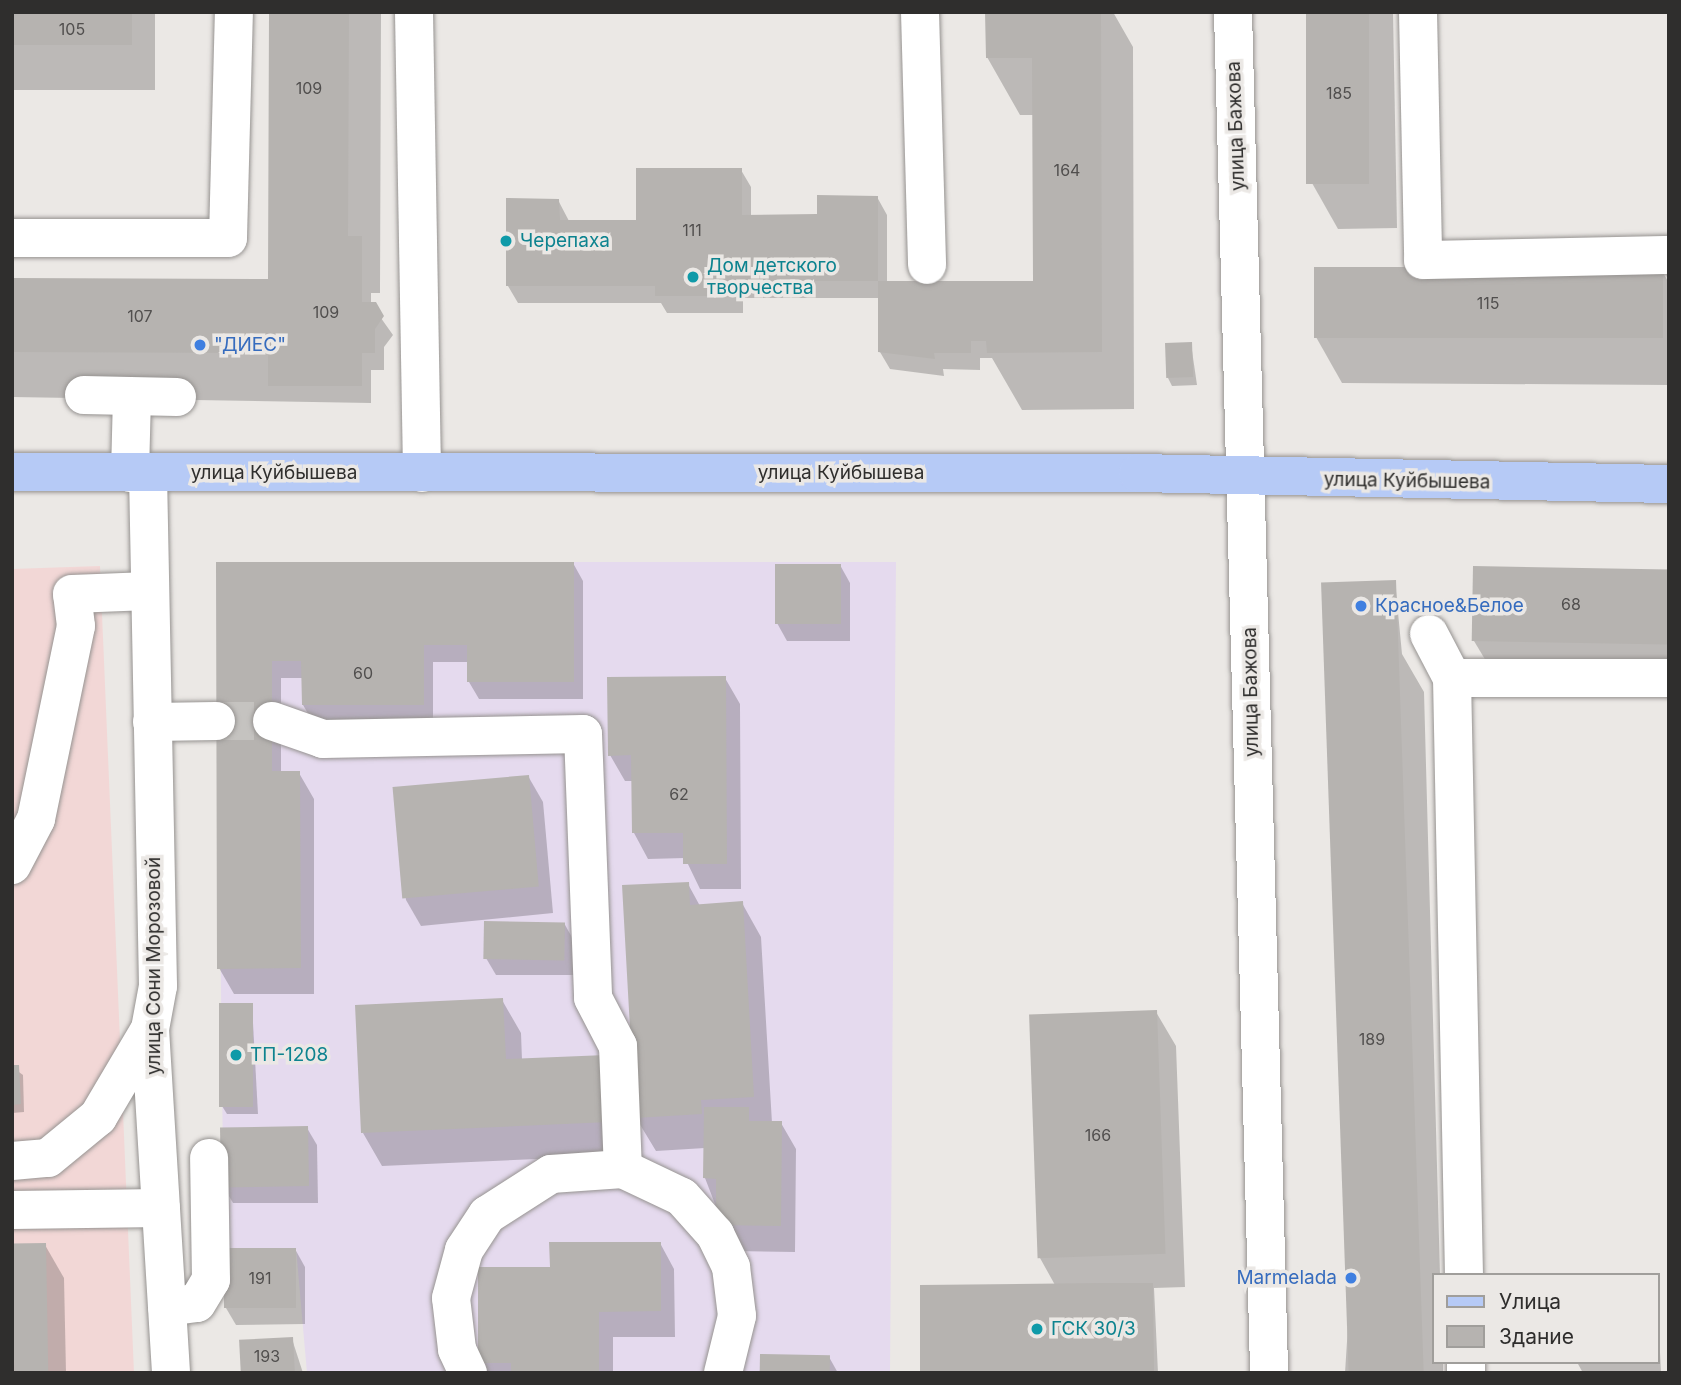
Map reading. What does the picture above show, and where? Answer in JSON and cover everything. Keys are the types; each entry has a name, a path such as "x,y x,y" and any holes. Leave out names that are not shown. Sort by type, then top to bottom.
{"main road":[{"name":"улица Куйбышева","path":"12,472 1245,476 1669,484"}],"street":[{"path":"12,238 228,238 234,12"},
{"path":"414,12 422,473"},
{"path":"920,12 927,265"},
{"name":"улица Бажова","path":"1233,12 1269,1373"},
{"path":"1418,12 1423,260 1669,255"},
{"path":"84,396 177,397"},
{"name":"улица Сони Морозовой","path":"131,397 149,591 158,986 150,1030 172,1373"},
{"path":"12,865 36,819 76,626 72,594 149,591"},
{"path":"1429,634 1452,678 1464,1273"},
{"path":"1452,678 1669,678"},
{"path":"152,722 216,721"},
{"path":"272,721 323,739 583,734 593,998 618,1046 623,1170"},
{"path":"12,1161 48,1158 98,1117 150,1030"},
{"path":"167,1307 197,1303 211,1280 209,1158"},
{"path":"468,1373 457,1349 451,1298 464,1250 487,1214 551,1174 623,1170 682,1197 715,1234 731,1267 737,1316 723,1373"},
{"path":"12,1210 161,1208"}],"shaded area":[{"path":"216,562 896,562 890,1373 307,1373 296,1248 224,1248"},
{"path":"100,566 134,1373 12,1373 12,569"}],"building":[{"path":"12,12 132,12 132,45 12,45"},
{"path":"269,12 349,12 348,236 362,236 362,302 376,302 384,316 375,329 375,353 362,353 362,386 268,386 268,353 12,352 12,278 268,279"},
{"path":"985,12 1101,12 1102,352 987,353 986,341 971,341 971,353 934,353 935,359 878,352 878,281 1033,281 1032,58 986,58"},
{"path":"1306,12 1369,12 1369,184 1306,184"},
{"path":"636,168 742,168 742,215 817,214 817,195 878,196 878,281 734,281 734,296 655,296 655,286 506,286 506,198 559,199 560,220 636,220"},
{"path":"1314,267 1663,267 1663,338 1314,338"},
{"path":"1192,342 1193,377 1166,378 1165,343"},
{"path":"216,562 574,562 574,682 467,682 467,645 424,645 424,705 302,705 301,661 272,661 272,771 300,771 301,968 217,969"},
{"path":"775,564 841,564 841,624 775,624"},
{"path":"1473,566 1669,569 1668,644 1472,641"},
{"path":"1396,580 1424,1373 1349,1373 1321,583"},
{"path":"726,676 727,864 683,864 683,833 632,833 631,755 608,756 607,677"},
{"path":"529,775 539,887 402,899 393,787"},
{"path":"689,882 690,905 743,901 754,1097 701,1100 702,1114 635,1118 622,885"},
{"path":"484,921 565,922 564,960 483,959"},
{"path":"503,998 506,1059 606,1055 609,1122 361,1133 355,1005"},
{"name":"ТП-1208","path":"219,1003 253,1003 253,1107 219,1107"},
{"path":"1157,1010 1166,1254 1038,1258 1029,1014"},
{"path":"12,1065 19,1065 21,1104 12,1105"},
{"path":"704,1107 749,1107 749,1121 782,1121 781,1226 716,1225 716,1179 703,1178"},
{"path":"308,1126 309,1186 221,1188 220,1128"},
{"path":"549,1242 661,1242 661,1311 599,1312 599,1373 511,1373 511,1363 478,1363 478,1267 550,1267"},
{"path":"46,1243 48,1373 14,1373 12,1244"},
{"path":"224,1248 296,1248 296,1308 224,1308"},
{"name":"ГСК 30/3","path":"1153,1283 1154,1373 920,1373 920,1285"},
{"path":"293,1337 295,1373 241,1373 239,1340"},
{"path":"760,1354 830,1355 830,1373 760,1373"}],"tunnel":[{"path":"216,721 272,721"}],"place":[{"name":"Черепаха","path":"506,241"},
{"name":"Дом детского творчества","path":"693,277"},
{"name":"\"ДИЕС\"","path":"200,345"},
{"name":"Красное&Белое","path":"1361,606"},
{"name":"ТП-1208","path":"236,1055"},
{"name":"Marmelada","path":"1351,1278"},
{"name":"ГСК 30/3","path":"1037,1329"}]}
